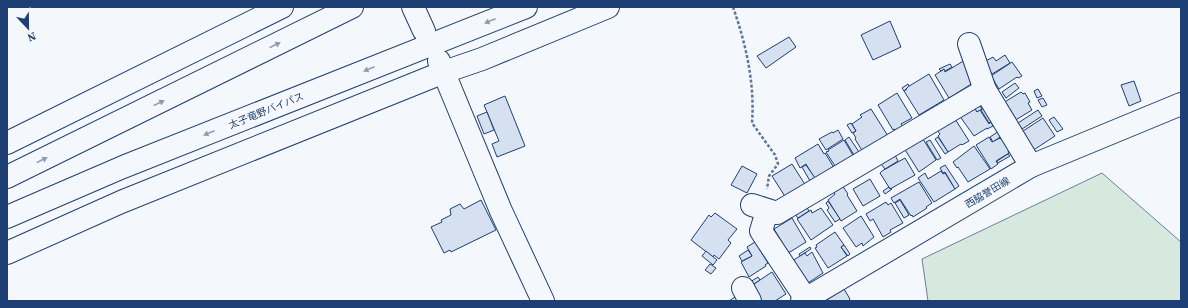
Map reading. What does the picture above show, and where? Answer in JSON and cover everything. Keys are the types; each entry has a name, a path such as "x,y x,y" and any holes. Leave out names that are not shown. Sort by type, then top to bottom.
{"main road":[{"path":"7,143 282,7"},
{"path":"7,177 352,7"},
{"path":"413,7 424,31"},
{"name":"太子竜野バイパス","path":"7,217 123,166 526,7"},
{"path":"7,253 121,202 441,67 482,59 608,7"},
{"path":"969,44 985,90 1031,166"},
{"path":"441,67 501,211 543,301"},
{"path":"804,300 761,231 761,208 777,214 985,90"},
{"name":"西脇誉田線","path":"804,300 1031,166 1181,104"},
{"path":"7,227 123,166"}],"path":[{"path":"733,7 743,35 748,60 754,105 752,123 775,155 778,164 769,176 761,208"}],"shaded area":[{"path":"1102,173 1181,242 1181,301 928,301 922,259"}],"building":[{"path":"890,21 901,47 873,60 861,35"},
{"path":"789,37 796,47 766,68 757,56"},
{"path":"1005,55 1010,63 992,74 984,62 993,57 996,61"},
{"path":"965,60 973,83 949,98 935,75 944,69 945,72"},
{"path":"1012,62 1022,76 1017,77 999,89 991,76"},
{"path":"950,64 952,67 945,71 944,69 941,71 939,69"},
{"path":"929,74 944,100 919,115 904,91 907,89 906,88"},
{"path":"1134,81 1141,101 1129,106 1121,85"},
{"path":"1015,83 1019,88 1006,98 1002,92"},
{"path":"908,84 909,86 904,91 902,88"},
{"path":"1038,89 1042,96 1037,98 1034,91"},
{"path":"1021,92 1023,94 1025,93 1032,110 1014,121 1003,103"},
{"path":"897,93 912,118 901,124 903,127 896,131 895,129 893,130 878,105"},
{"path":"505,96 525,146 497,157 492,144 499,141 484,105"},
{"path":"1043,98 1047,105 1042,107 1038,100"},
{"path":"978,103 982,109 977,112 973,106"},
{"path":"973,106 977,112 980,110 989,124 991,122 993,126 974,136 959,115"},
{"path":"984,108 992,121 989,123 981,110"},
{"path":"871,109 888,136 863,152 855,139 856,138 853,133 856,131 852,124 862,117 860,115"},
{"path":"1038,110 1042,116 1019,131 1015,125"},
{"path":"487,112 494,130 484,134 477,116"},
{"path":"1054,117 1063,129 1057,132 1049,120"},
{"path":"1043,118 1055,136 1032,151 1020,133"},
{"path":"955,119 969,141 948,152 938,136 940,134 937,130"},
{"path":"851,123 856,131 852,133 847,125"},
{"path":"838,130 843,139 826,150 819,139"},
{"path":"999,131 1003,138 1001,139 1000,137 993,142 990,137"},
{"path":"849,137 859,152 854,155 845,140"},
{"path":"938,137 948,152 945,154 935,139"},
{"path":"989,137 992,142 1004,137 1011,150 1008,151 1009,153 996,161 998,164 991,169 976,145"},
{"path":"923,139 936,160 919,172 904,148"},
{"path":"844,140 854,157 835,166 826,152"},
{"path":"930,140 941,158 937,160 926,142"},
{"path":"818,144 833,166 833,169 815,179 806,164 800,168 795,158"},
{"path":"974,146 990,169 968,182 953,162"},
{"path":"1008,154 1010,156 998,163 997,161"},
{"path":"895,155 898,161 885,169 881,164"},
{"path":"905,158 915,175 890,189 880,173"},
{"path":"792,164 806,186 786,198 772,176"},
{"path":"806,165 815,178 810,181 802,167"},
{"path":"945,165 959,186 955,189 945,172 943,173 940,168"},
{"path":"742,166 757,174 747,193 731,185"},
{"path":"941,171 943,174 945,173 955,189 934,202 918,178 925,173 928,179"},
{"path":"870,179 880,196 863,206 853,189"},
{"path":"919,182 932,203 913,217 900,199 894,203 891,198"},
{"path":"842,185 857,211 841,221 828,200 835,194 833,191"},
{"path":"889,187 892,189 885,194 883,191"},
{"path":"481,200 496,230 451,252 450,250 444,253 431,227 442,222 441,220 451,215 450,209 460,204 464,209"},
{"path":"900,200 909,215 904,218 895,203"},
{"path":"828,201 840,219 835,222 827,210 829,208 826,203"},
{"path":"886,202 888,205 891,203 903,223 890,230 891,232 883,237 873,219 870,221 866,214"},
{"path":"806,206 809,211 798,218 795,214"},
{"path":"821,208 833,225 811,240 797,219 811,210 812,213"},
{"path":"715,213 737,229 728,240 731,243 719,259 714,255 713,257 691,240 709,215 711,217"},
{"path":"861,216 874,237 863,246 862,243 856,247 843,228"},
{"path":"792,218 806,242 788,252 774,229"},
{"path":"835,232 844,245 841,247 847,256 828,268 815,248 817,247 816,245"},
{"path":"755,242 768,263 765,265 766,266 749,277 741,262 752,256 747,247"},
{"path":"844,245 850,254 848,256 841,247"},
{"path":"810,247 811,249 800,256 799,254"},
{"path":"748,250 752,256 742,261 739,256"},
{"path":"706,251 717,260 713,265 702,256"},
{"path":"812,252 823,273 808,283 792,261 805,253 807,256"},
{"path":"710,264 716,268 711,274 705,270"},
{"path":"772,272 786,294 775,301 761,301 751,286"},
{"path":"758,277 760,280 749,287 747,284"},
{"path":"844,289 850,299 848,301 825,301"},
{"path":"738,295 742,301 729,301"}]}
